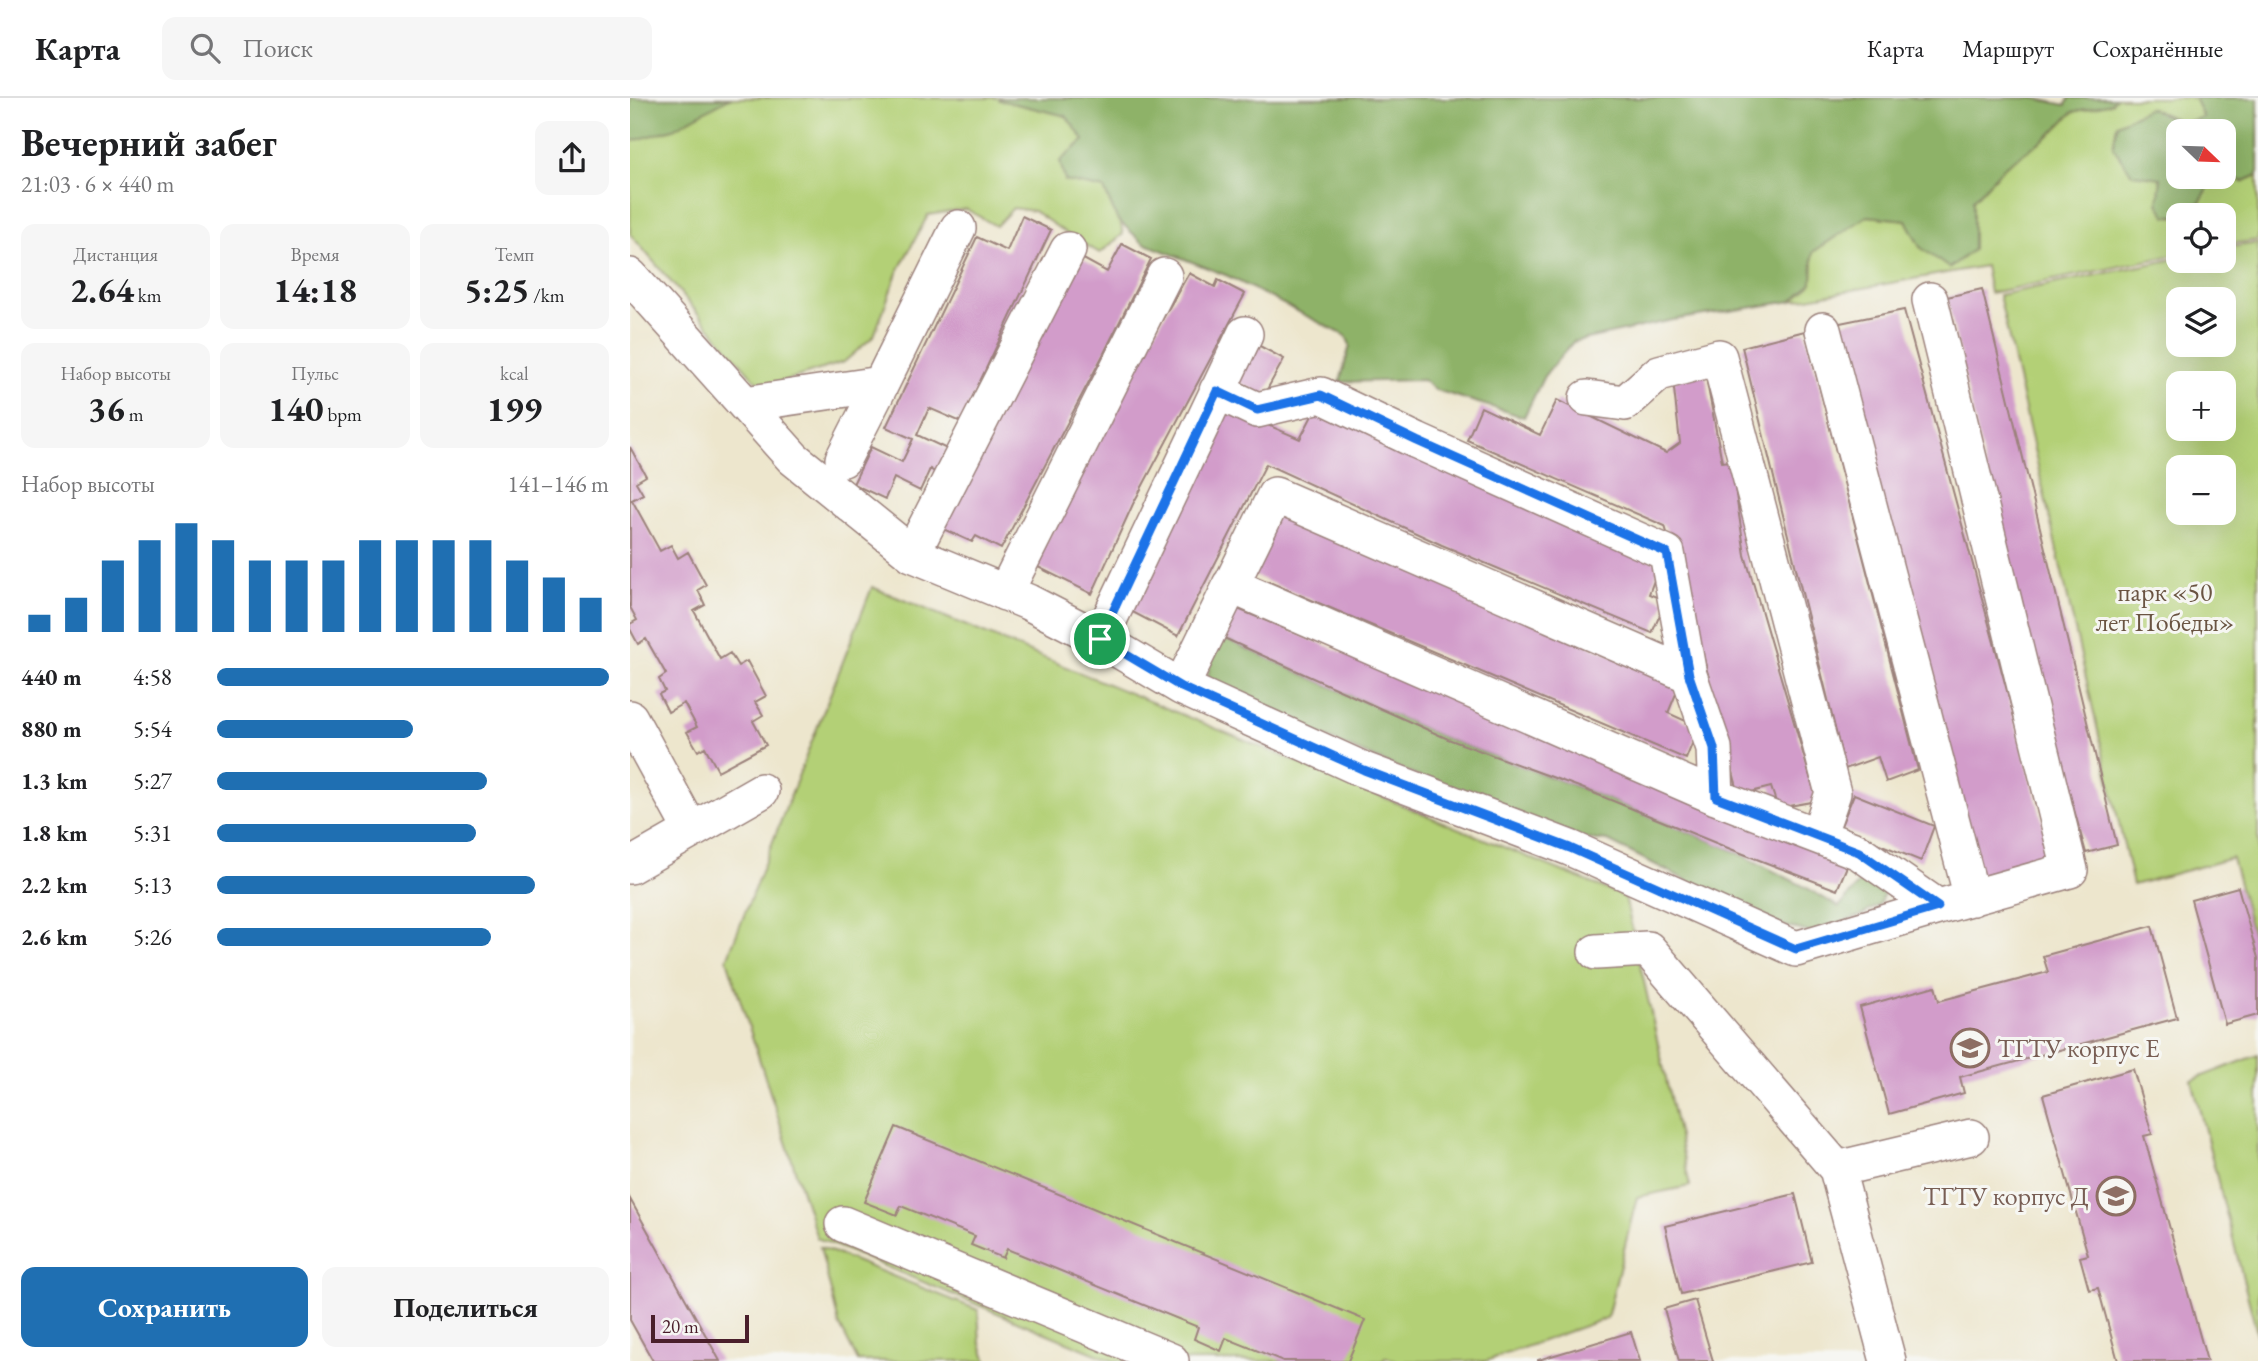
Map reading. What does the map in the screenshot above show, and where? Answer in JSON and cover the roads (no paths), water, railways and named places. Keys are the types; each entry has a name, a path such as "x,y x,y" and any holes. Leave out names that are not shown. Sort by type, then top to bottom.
{"lane":[{"path":"843,459 958,228"},
{"path":"912,554 1068,250"},
{"path":"630,276 793,458 912,554 1005,593 1100,639 1181,687 1364,770 1570,848 1796,949 2082,867 1930,300"},
{"path":"1005,593 1164,276"},
{"path":"1824,330 1972,898"},
{"path":"1100,639 1245,334"},
{"path":"1587,398 1625,404 1659,373 1720,357 1833,793 1818,836"},
{"path":"745,404 881,384"},
{"path":"1217,391 1257,410 1321,395 1667,553 1689,675 1714,748 1716,797"},
{"path":"1181,687 1275,495 1689,675"},
{"path":"1230,585 1716,797 1859,852 1938,907"},
{"path":"630,718 691,830"},
{"path":"630,866 761,791"},
{"path":"1596,952 1648,949 1837,1170 1888,1361"},
{"path":"1837,1170 1971,1137"},
{"path":"843,1224 1171,1361"}],"place":[{"name":"ТГТУ корпус Е","path":"1970,1048"},
{"name":"ТГТУ корпус Д","path":"2116,1196"}],"park label":[{"name":"парк «50 лет Победы»","path":"2165,607"}]}
